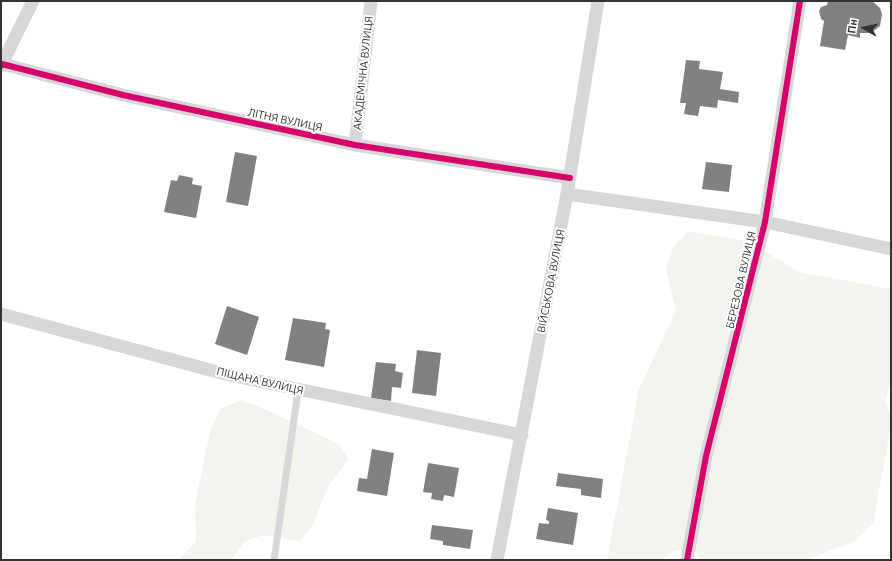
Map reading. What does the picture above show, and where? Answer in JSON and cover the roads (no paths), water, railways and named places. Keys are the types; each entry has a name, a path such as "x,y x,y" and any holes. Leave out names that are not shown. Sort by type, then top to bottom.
{"street":[{"path":"2,65 32,1"},
{"name":"АКАДЕМІЧНА ВУЛИЦЯ","path":"355,145 371,1"},
{"name":"ВІЙСЬКОВА ВУЛИЦЯ","path":"497,560 570,178 598,1"},
{"name":"БЕРЕЗОВА ВУЛИЦЯ","path":"687,560 706,456 765,222 800,1"},
{"name":"ЛІТНЯ ВУЛИЦЯ","path":"2,65 122,95 355,145 570,178"},
{"path":"567,194 765,222 891,249"},
{"name":"ПІЩАНА ВУЛИЦЯ","path":"1,314 229,375 522,435"}],"lane":[{"path":"274,560 298,390"}]}
